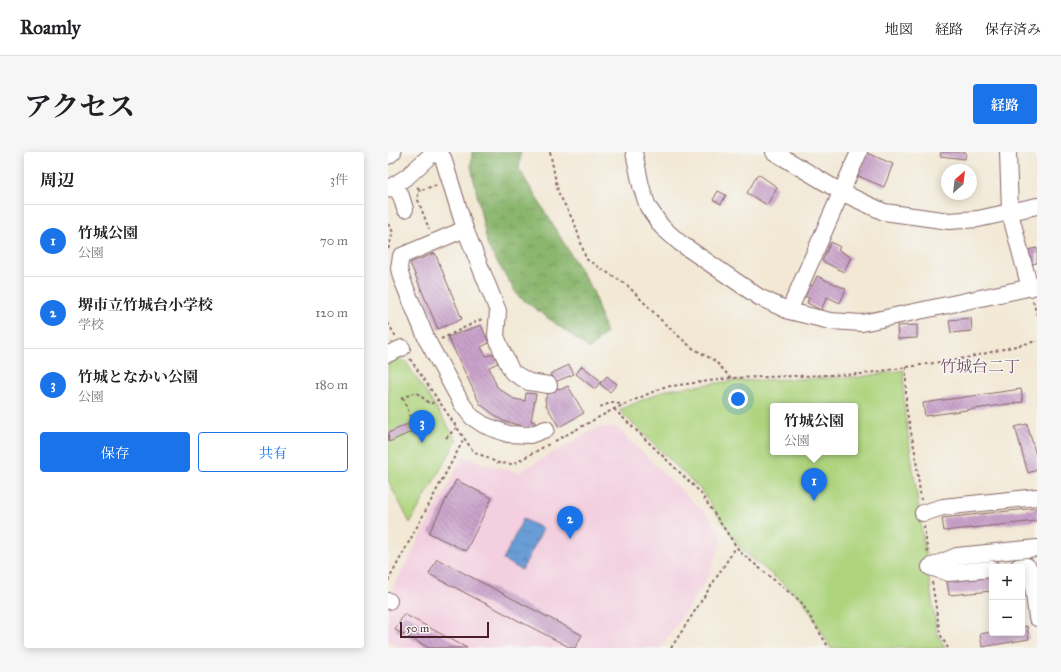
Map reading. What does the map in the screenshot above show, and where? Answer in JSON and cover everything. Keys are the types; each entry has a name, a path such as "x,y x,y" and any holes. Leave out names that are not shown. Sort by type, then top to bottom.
{"street":[{"path":"388,156 394,152"},
{"path":"405,209 401,196 391,187 408,176 435,152 443,158 465,229 498,311 496,336 512,372 529,382 549,385"},
{"path":"634,152 641,186 648,207 662,227 680,243 759,297 789,311 830,321 862,323 1033,287 1010,213 1008,152"},
{"path":"774,152 841,192 884,212 949,221 978,219 1037,206"},
{"path":"789,311 859,152"},
{"path":"465,229 401,256 399,268 401,277 430,345 462,404 472,417 484,425 508,434 530,435 546,429"},
{"path":"923,513 943,507 1037,497"},
{"path":"989,569 949,573 930,566 957,556 1037,548"},
{"path":"1025,566 1027,566 1031,571 1037,618"}],"path":[{"path":"550,152 558,192 575,224 586,260 627,285 663,322 691,347 715,361 731,378"},
{"path":"430,233 418,200 418,191 450,181"},
{"path":"417,187 421,190"},
{"path":"388,224 393,232 388,251"},
{"path":"430,345 498,311"},
{"path":"828,648 801,602 740,552 699,491 614,409 664,387 731,378 862,374 966,358 1037,341"},
{"path":"388,582 464,439 438,400 395,351"},
{"path":"412,420 402,398 416,392 430,404 438,400"},
{"path":"600,407 613,402 623,405"},
{"path":"446,438 456,428"},
{"path":"460,434 466,430"},
{"path":"671,648 736,546"}],"shaded area":[{"path":"598,427 616,427 707,515 721,535 721,543 709,576 661,648 402,648 388,641 388,597 464,456 484,464 519,472"}],"green space":[{"path":"472,152 521,152 519,169 593,291 606,333 590,349 518,296 488,247 471,166"},
{"path":"400,358 406,362 457,440 410,523 388,480 388,361"},
{"path":"904,370 904,407 937,634 946,648 831,648 803,600 742,550 700,489 619,410 666,390 732,381 860,377"}],"water":[{"path":"523,519 543,529 522,570 503,560"}],"building":[{"path":"941,152 966,152 965,159 940,156"},
{"path":"867,153 893,164 884,187 858,176"},
{"path":"758,174 777,187 767,205 747,193"},
{"path":"718,191 726,195 721,204 713,200"},
{"path":"831,242 840,247 838,250 851,257 844,272 822,261"},
{"path":"1037,248 1037,263 1031,264 1027,250"},
{"path":"435,253 462,319 438,329 410,263"},
{"path":"817,276 846,289 840,303 827,297 821,310 807,303 809,298 804,296 809,285 812,286"},
{"path":"971,318 972,331 951,333 949,320"},
{"path":"481,325 489,343 481,347 486,356 494,354 498,363 489,367 497,387 514,399 525,401 526,393 536,394 531,421 535,422 534,429 503,421 480,404 448,337"},
{"path":"917,325 917,338 898,339 897,326"},
{"path":"569,365 574,374 555,382 550,374"},
{"path":"582,366 601,381 595,389 576,374"},
{"path":"607,376 617,384 610,392 600,384"},
{"path":"568,386 584,413 559,427 546,405 545,399 549,392 555,388 562,389"},
{"path":"1021,389 1023,402 925,416 923,403"},
{"path":"408,424 411,432 389,442 388,433"},
{"path":"1027,424 1037,459 1037,470 1028,473 1015,427"},
{"path":"456,480 492,498 466,551 429,533"},
{"path":"1037,508 1037,521 944,531 942,518"},
{"path":"437,559 582,635 575,648 571,648 429,574"},
{"path":"989,577 989,591 949,595 947,581"},
{"path":"404,614 467,648 429,648 395,630"},
{"path":"1025,626 1027,626 1029,639 982,647 980,634 989,632 989,636 1025,636"}],"place":[{"name":"竹城となかい公園","path":"422,443"},
{"name":"竹城公園","path":"814,501"},
{"name":"堺市立竹城台小学校","path":"570,539"}],"district":[{"name":"竹城台二丁","path":"980,366"}]}
